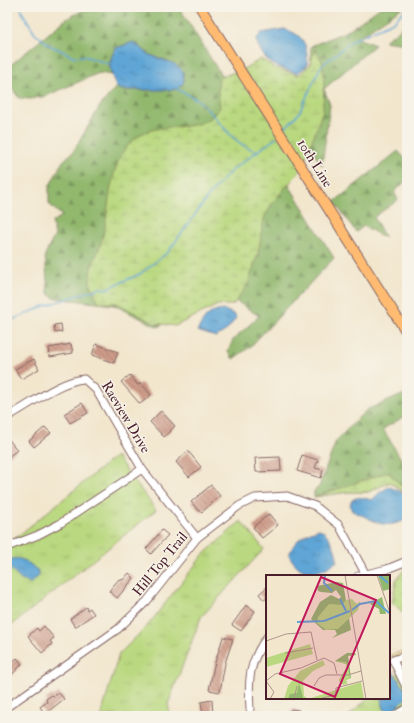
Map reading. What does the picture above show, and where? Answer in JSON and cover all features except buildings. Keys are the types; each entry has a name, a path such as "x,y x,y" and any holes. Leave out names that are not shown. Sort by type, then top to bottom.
{"main road":[{"name":"10th Line","path":"200,7 407,333"}],"street":[{"name":"Raeview Drive","path":"7,417 64,384 84,379 96,390 142,469 197,538"},
{"path":"7,547 31,538 61,523 142,469"},
{"name":"Hill Top Trail","path":"7,707 118,629 134,615 197,538 239,506 255,498 287,496 315,506 331,517 339,525 362,575"},
{"path":"362,575 387,570 407,561"},
{"path":"250,709 248,683 256,657 266,639"},
{"path":"407,655 392,660 407,689"},
{"path":"394,716 407,708"}],"green space":[{"path":"90,7 179,7 334,258 250,347 233,359 228,351 233,340 259,316 233,299 214,300 158,327 114,305 54,298 48,293 45,255 55,235 52,222 62,216 49,204 49,187 63,161 73,152 100,106 116,87 122,90 177,89 175,64 150,55 133,42 115,49 109,64 112,75 99,73 46,96 30,99 19,98 7,82 7,68 66,19"},
{"path":"381,7 403,7 357,38 375,45 324,89 330,105 322,165 264,78 292,76 302,73 310,66 311,46 347,31"},
{"path":"407,21 407,44 384,41 398,31"},
{"path":"315,49 322,61 324,78 323,110 302,169 272,203 264,219 258,253 248,284 233,305 218,305 175,326 154,323 117,303 99,303 90,281 90,275 104,229 111,185 115,171 127,146 138,136 155,129 192,125 209,119 220,108 218,92 219,78 245,68 261,59 275,68 298,75 310,65"},
{"path":"398,151 407,161 407,180 394,192 398,200 374,217 385,238 364,226 356,232 334,202"},
{"path":"407,393 407,415 383,429 407,469 407,495 390,482 368,492 347,492 314,497 314,491 319,487 336,441 366,410"},
{"path":"116,456 156,510 7,629 7,545"},
{"path":"388,472 407,492 407,495 390,482 368,492 347,492 314,497"},
{"path":"241,521 264,549 201,617 168,704 170,716 101,716 119,654 148,625 203,555"},
{"path":"407,566 407,617 392,602 396,580"},
{"path":"407,665 407,716 348,716 368,699 390,699 390,680"}],"sand":[{"path":"407,650 407,683 406,683 391,655"}],"water":[{"path":"284,29 297,34 304,42 306,47 307,66 297,73 271,63 259,48 256,40 261,33"},
{"path":"133,42 150,55 175,64 183,71 184,82 177,89 167,90 122,90 116,87 110,68 111,59 116,48"},
{"path":"225,310 235,315 236,318 227,330 216,337 197,331 202,322 211,313"},
{"path":"389,487 396,489 406,498 407,519 399,523 385,524 379,523 352,511 350,506 351,501 354,499 361,498 372,500 380,492"},
{"path":"319,529 326,534 332,542 336,552 337,561 324,569 311,572 305,571 299,568 289,555 294,545 300,538"},
{"path":"15,558 26,561 38,571 39,576 31,583 21,580 8,566 11,559"},
{"path":"392,670 405,689 407,697 392,712 384,709 381,699 390,699 390,692 393,687 390,680 390,671"}],"waterway":[{"path":"21,7 22,12 35,33 49,45 75,57 84,56 109,64"},
{"path":"283,130 299,113 321,66 353,40 393,22 407,8"},
{"path":"177,89 199,101 233,138 241,144 258,151"},
{"path":"7,322 42,307 100,288 106,289 140,274 168,252 210,194 232,170 276,138"}]}
